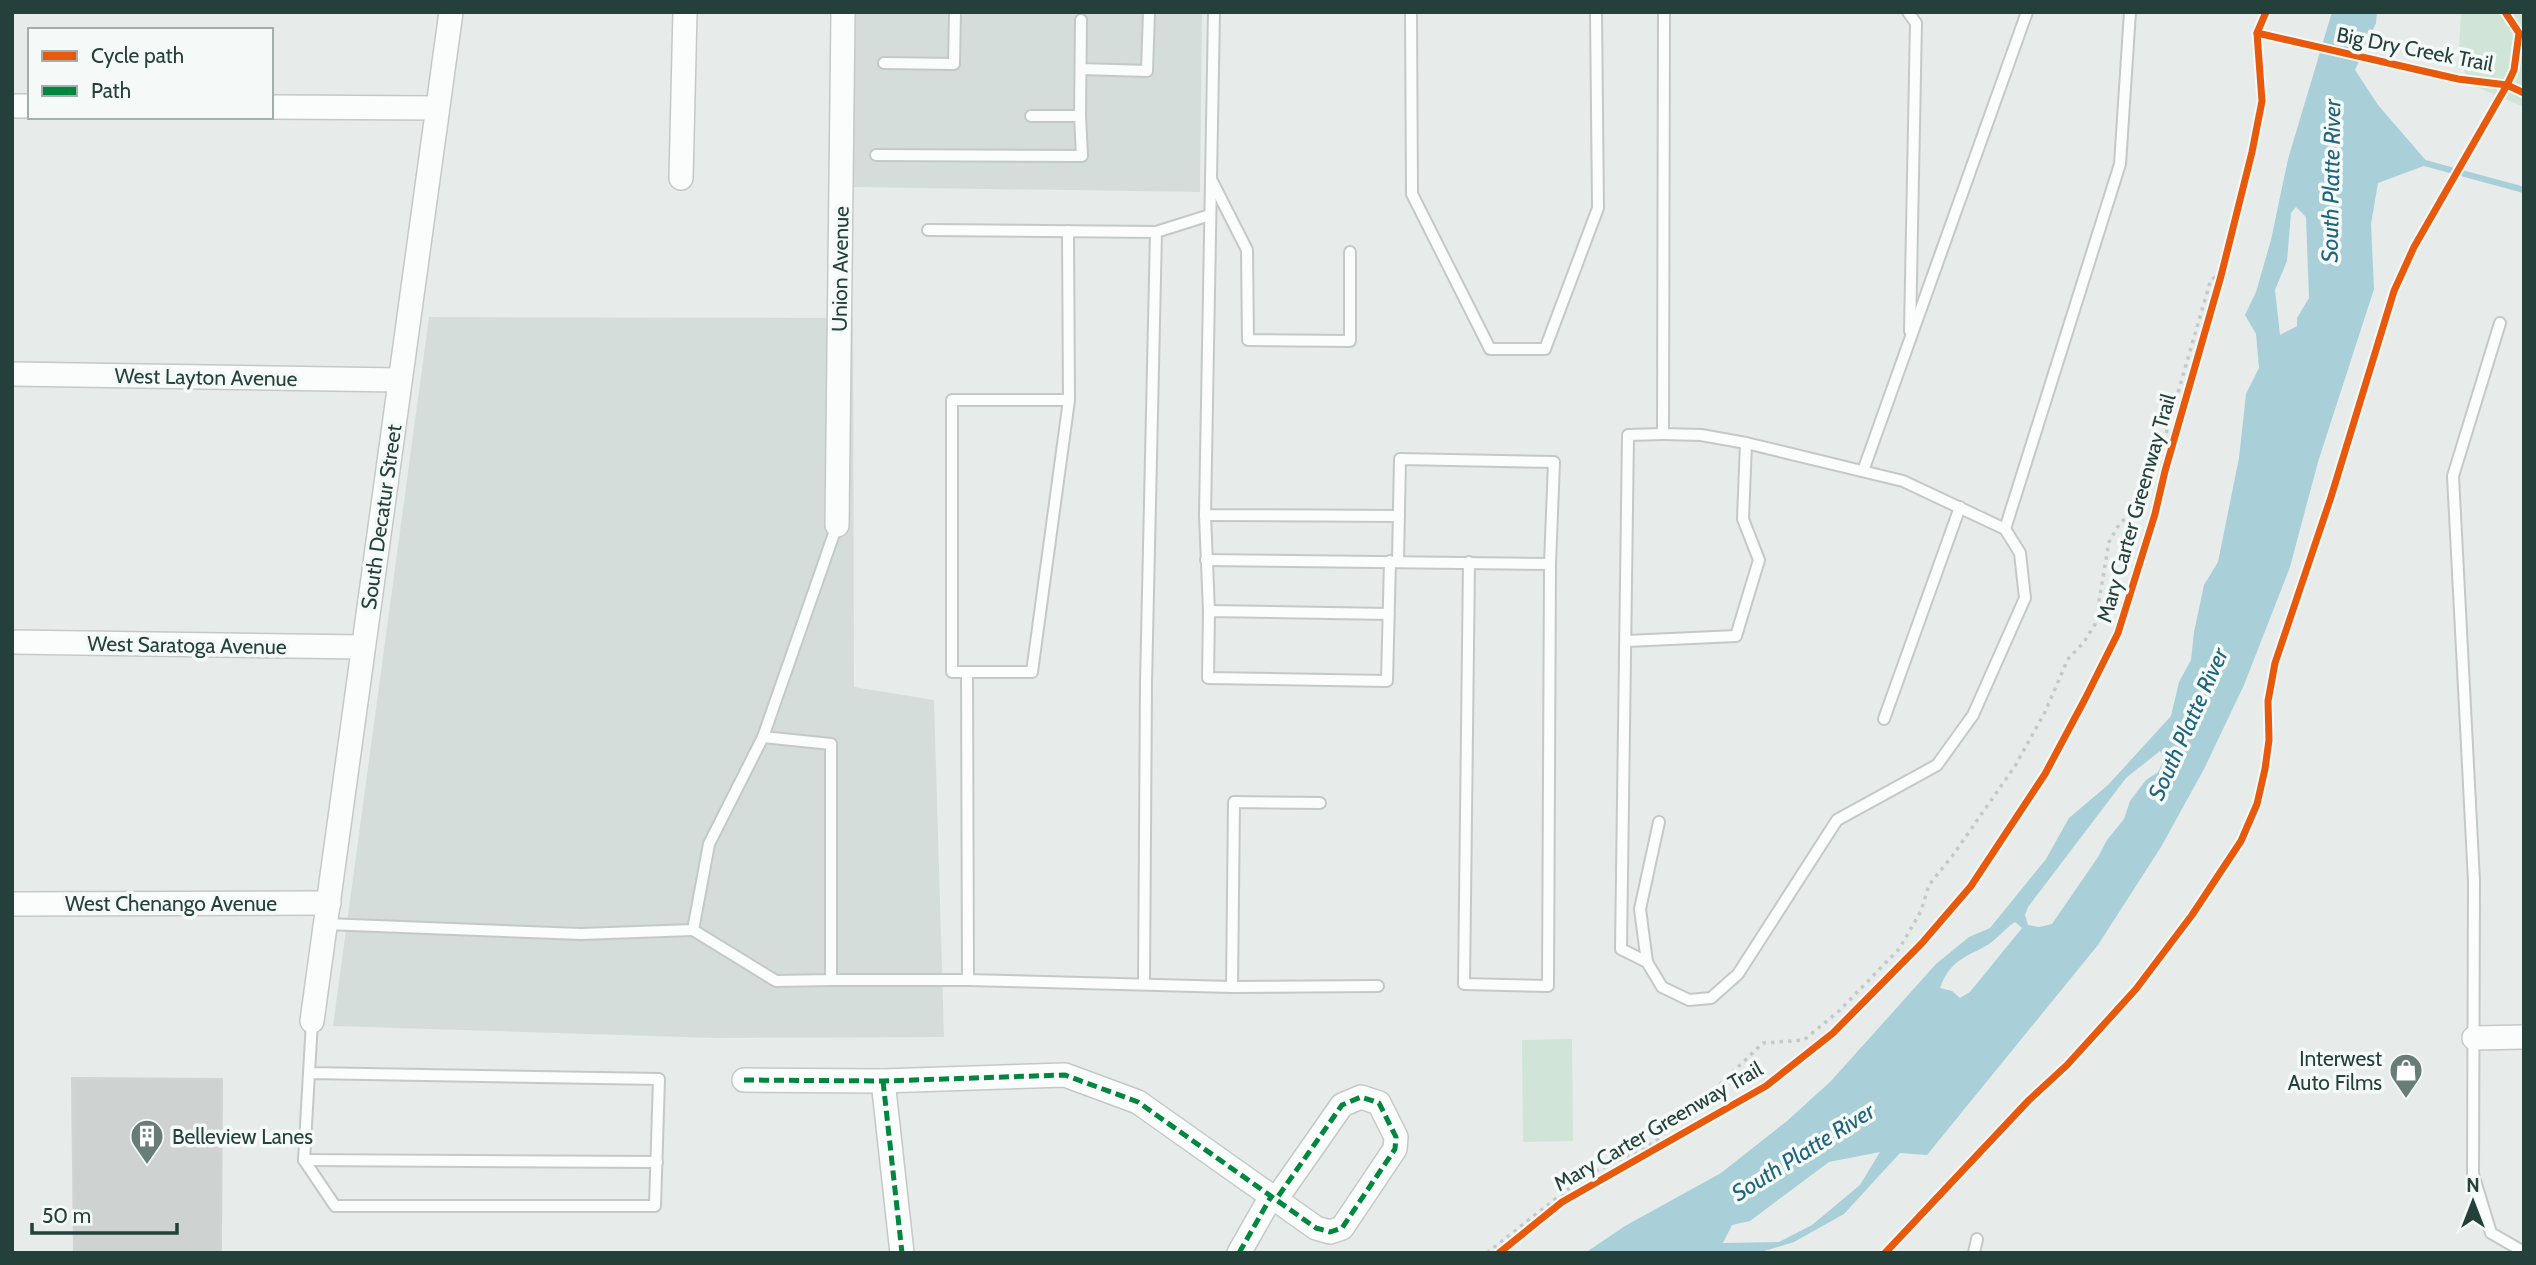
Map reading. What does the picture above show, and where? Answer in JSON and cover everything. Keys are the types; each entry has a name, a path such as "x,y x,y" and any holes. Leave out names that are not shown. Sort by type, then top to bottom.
{"street":[{"name":"South Decatur Street","path":"312,1021 451,12"},
{"path":"681,178 685,12"},
{"name":"Union Avenue","path":"837,525 844,12"},
{"path":"273,107 436,108"},
{"name":"West Layton Avenue","path":"12,374 399,380"},
{"name":"West Saratoga Avenue","path":"12,642 363,647"},
{"name":"West Chenango Avenue","path":"12,904 328,913"},
{"path":"2474,1038 2524,1037"},
{"path":"744,1080 883,1081 1065,1075 1139,1102 1274,1196 1316,1228 1330,1232 1342,1228 1395,1149 1396,1137 1378,1103 1361,1097 1342,1105 1274,1196 1239,1253"},
{"path":"883,1081 902,1253"}],"lane":[{"path":"884,63 954,64 955,12"},
{"path":"1081,69 1147,71 1149,12"},
{"path":"1213,12 1205,515 1209,611 1208,678 1387,681 1389,614 1399,516 1400,459 1554,463 1550,564 1548,986 1464,984 1469,562"},
{"path":"1411,12 1412,194 1490,349 1545,349 1598,208 1596,12"},
{"path":"1663,434 1664,12"},
{"path":"1908,12 1916,23 1909,341"},
{"path":"1863,471 2026,12"},
{"path":"2005,529 2120,164 2130,12"},
{"path":"876,155 1082,156 1081,20"},
{"path":"1031,116 1080,116"},
{"path":"1210,178 1247,250 1248,340 1350,341 1350,252"},
{"path":"928,230 1156,232 1210,215"},
{"path":"1068,231 1069,400 1032,673 951,673 952,400 1069,400"},
{"path":"1144,984 1146,669 1156,232"},
{"path":"2500,323 2453,476 2474,881 2473,1174 2491,1233 2524,1252"},
{"path":"1647,962 1621,949 1628,435 1701,435 1863,471 1903,481 2005,529 2020,553 2025,598 1973,715 1937,765 1837,820 1738,974 1711,998 1689,1000 1662,987 1647,962 1640,909 1659,822"},
{"path":"1627,641 1736,636 1759,560 1743,519 1746,443"},
{"path":"1884,719 1959,508"},
{"path":"1205,515 1399,516"},
{"path":"693,930 709,844 763,737 837,525"},
{"path":"1206,560 1550,564"},
{"path":"1209,611 1389,614"},
{"path":"967,673 968,980"},
{"path":"763,737 831,744 831,980"},
{"path":"1232,987 1234,802 1320,803"},
{"path":"328,913 581,934 693,930 776,981 968,980 1232,987 1378,986"},
{"path":"309,1073 659,1079 655,1206 335,1206 303,1160 312,1021"},
{"path":"303,1160 657,1162"},
{"path":"1974,1253 1977,1238"}],"path":[{"path":"2218,289 2224,266"},
{"path":"1487,1253 1582,1178 1653,1143 1763,1043 1804,1040 1839,1011 1899,949 1921,911 1929,885 2015,766 2045,712 2067,659 2084,642 2095,624 2109,542 2120,523 2141,506 2150,492 2211,278 2221,276"}],"shaded area":[{"path":"855,12 1202,12 1200,192 853,187"},
{"path":"429,317 853,318 854,687 934,700 944,1037 715,1038 333,1026"}],"green space":[{"path":"2461,12 2524,12 2524,107 2467,83 2459,49"},
{"path":"1572,1039 1573,1141 1523,1142 1522,1040"}],"water":[{"name":"South Platte River","path":"2332,12 2377,12 2376,23 2355,70 2378,105 2429,164 2378,183 2371,224 2374,289 2318,462 2290,567 2244,685 2204,769 2161,847 2098,945 1927,1155 1900,1153 1844,1214 1794,1242 1758,1253 1585,1253 1625,1226 1721,1173 1787,1121 1831,1081 1936,964 1969,937 1990,928 2046,859 2069,818 2108,785 2171,716 2179,682 2191,660 2204,585 2218,562 2239,458 2246,394 2259,368 2256,334 2245,315 2256,292 2271,240 2288,159","holes":["2296,207 2306,217 2309,298 2297,318 2297,326 2280,335 2275,290 2287,261 2291,213","2160,751 2164,760 2158,772 2146,780 2130,801 2124,819 2107,840 2052,924 2039,927 2028,925 2025,915 2028,907 2126,778","2015,922 2022,928 1970,992 1960,998 1952,991 1940,988 1957,962 1988,944","1880,1152 1860,1185 1812,1225 1779,1242 1723,1243 1732,1225 1750,1221 1829,1162"]}],"building":[{"name":"Belleview Lanes","path":"72,1078 222,1079 221,1253 74,1253"}],"waterway":[{"path":"2421,162 2524,190"}],"marked path":[{"path":"744,1080 883,1081 1065,1075 1138,1102 1316,1228 1330,1232 1342,1228 1395,1149 1396,1137 1379,1103 1361,1097 1342,1105 1277,1198"},
{"path":"883,1081 902,1253"},
{"path":"1239,1253 1272,1195"}],"cycle path":[{"name":"Mary Carter Greenway Trail","path":"1499,1253 1562,1202 1766,1086 1833,1033 1922,943 1971,886 2045,774 2118,633 2155,514 2221,276 2252,152 2262,101 2257,33 2266,12"},
{"path":"1885,1253 2029,1100 2067,1065 2136,989 2192,915 2241,841 2257,804 2265,769 2269,740 2268,701 2275,663 2331,497 2394,291 2414,247 2514,70 2519,33 2505,12"},
{"name":"Big Dry Creek Trail","path":"2257,33 2458,79 2507,85 2524,93"}],"place":[{"name":"Interwest Auto Films","path":"2406,1100"},
{"name":"Belleview Lanes","path":"147,1166"}]}
